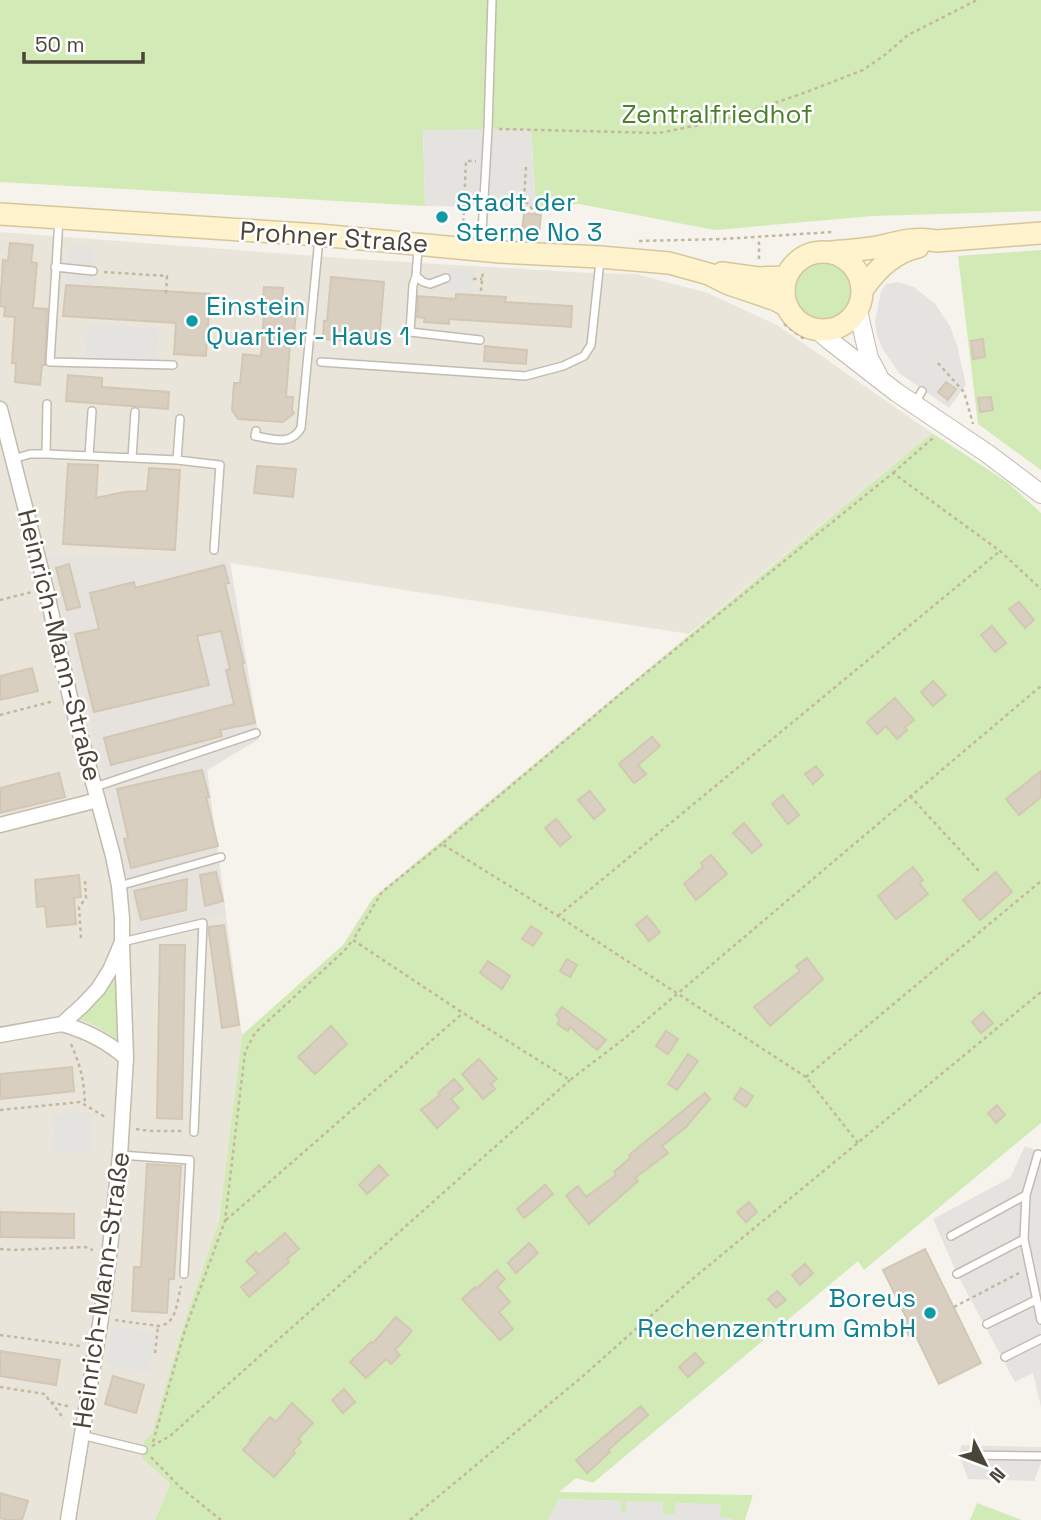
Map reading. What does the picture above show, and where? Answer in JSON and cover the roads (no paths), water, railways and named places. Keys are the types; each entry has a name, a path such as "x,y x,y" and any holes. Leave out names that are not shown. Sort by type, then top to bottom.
{"main road":[{"name":"Prohner Straße","path":"0,214 319,235 669,263 709,274 783,313"},
{"path":"863,289 876,272 901,252 937,241 1041,233"},
{"path":"832,253 883,246 909,239 937,241"},
{"path":"823,251 832,253 842,256 857,270 863,289 862,301 852,318 815,337 809,328 792,315 783,313 786,277 797,261 805,256 823,251"},
{"name":"Prohner Straße","path":"709,274 786,277"}],"street":[{"path":"858,311 869,358 880,378"},
{"path":"815,337 829,340 880,378 918,397 945,425 1038,487"},
{"name":"Heinrich-Mann-Straße","path":"0,410 96,793 118,886 122,918 127,1058 123,1127 101,1318 68,1520"},
{"name":"Heinrich-Mann-Straße","path":"0,825 96,793"},
{"name":"Heinrich-Mann-Straße","path":"62,1024 98,989 122,942"},
{"path":"0,1035 62,1024 81,1029 107,1042 127,1058"}],"lane":[{"path":"482,249 492,0"},
{"path":"59,219 50,362 173,365"},
{"path":"256,430 256,436 283,440 293,438 301,428 319,235"},
{"path":"419,243 410,332 480,340"},
{"path":"321,362 525,376 563,366 584,356 591,345 600,257"},
{"path":"55,267 93,271"},
{"path":"416,276 430,285 446,278"},
{"path":"46,454 47,404"},
{"path":"89,456 92,411"},
{"path":"132,458 135,412"},
{"path":"177,460 180,419"},
{"path":"13,459 30,454 46,454 177,460 220,465 214,550"},
{"path":"96,793 256,733"},
{"path":"118,886 221,857"},
{"path":"122,942 203,923 194,1132"},
{"path":"1038,1154 1026,1195 1024,1239 1041,1320"},
{"path":"120,1155 190,1160 184,1274"},
{"path":"951,1236 1026,1195"},
{"path":"957,1274 1024,1239"},
{"path":"987,1324 1036,1300"},
{"path":"1005,1357 1041,1339"},
{"path":"81,1435 143,1450"},
{"path":"967,1455 1041,1456"}],"place":[{"name":"Stadt der Sterne No 3","path":"442,217"},
{"name":"Einstein Quartier - Haus 1","path":"192,321"},
{"name":"Boreus Rechenzentrum GmbH","path":"930,1313"}],"park label":[{"name":"Zentralfriedhof","path":"717,114"}]}
